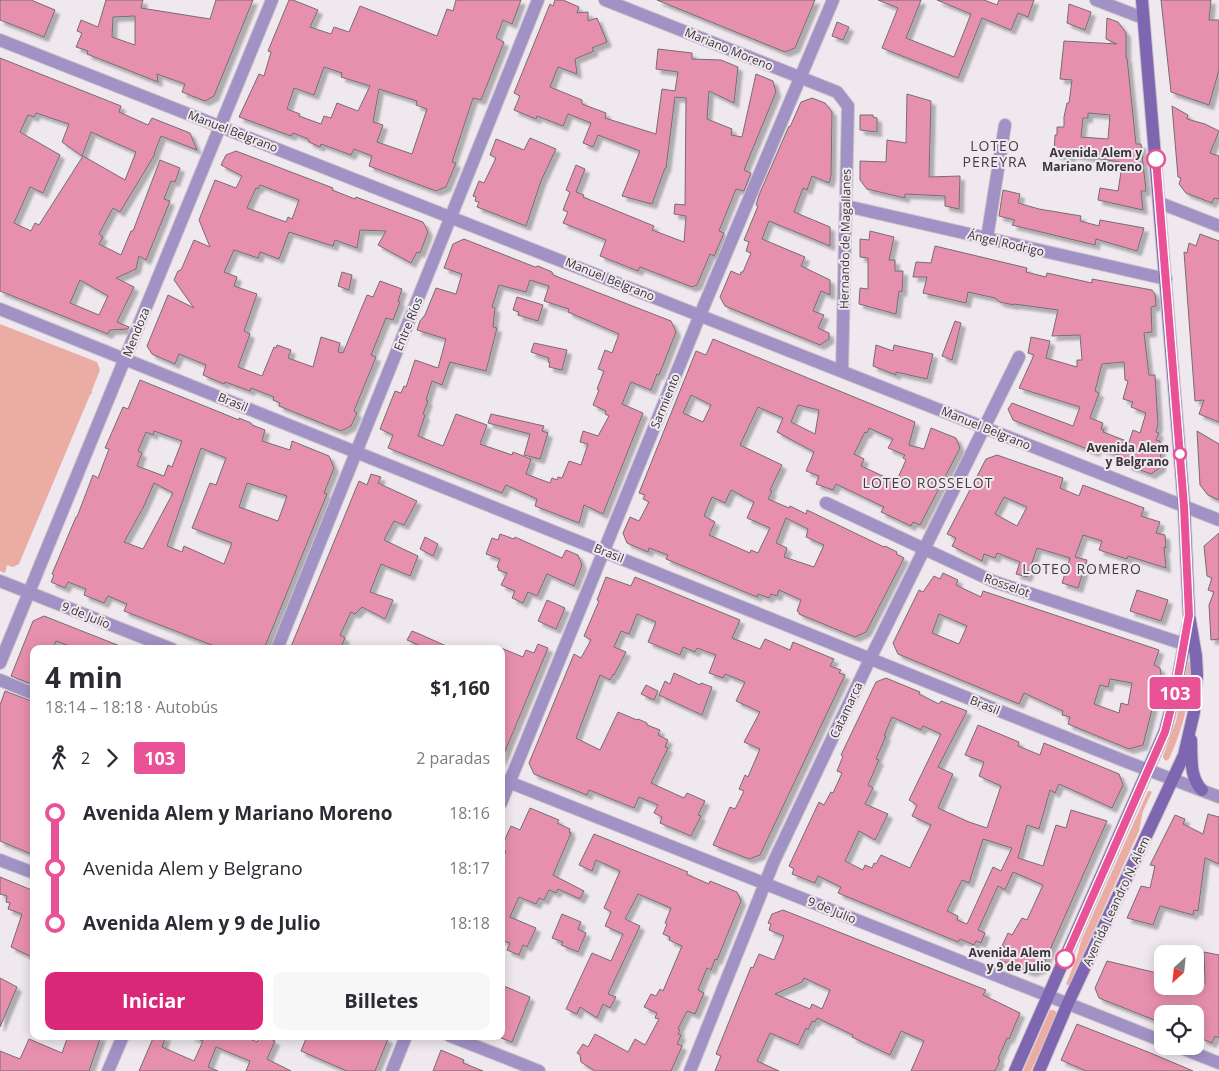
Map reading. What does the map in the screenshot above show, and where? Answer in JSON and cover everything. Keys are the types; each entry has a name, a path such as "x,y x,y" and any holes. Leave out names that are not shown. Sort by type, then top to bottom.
{"street":[{"name":"Mendoza","path":"0,663 272,0"},
{"name":"Entre Ríos","path":"279,645 538,0"},
{"name":"Mariano Moreno","path":"607,0 837,92 848,106"},
{"name":"Sarmiento","path":"506,781 604,551 700,315 832,0"},
{"path":"1096,0 1144,18"},
{"name":"Avenida Leandro N. Alem","path":"1039,1071 1184,754 1191,730 1196,693 1190,646 1184,506 1142,0"},
{"name":"Manuel Belgrano","path":"0,40 1219,520"},
{"name":"Hernando de Magallanes","path":"842,371 848,106"},
{"path":"987,238 1005,126"},
{"path":"1160,203 1219,226"},
{"name":"Ángel Rodrigo","path":"846,206 1166,279"},
{"name":"Brasil","path":"0,308 870,659 1219,797"},
{"name":"Catamarca","path":"690,1071 774,861 870,659 1019,356"},
{"name":"Rosselot","path":"826,503 995,582 1190,646"},
{"name":"9 de Julio","path":"0,580 162,645"},
{"name":"Avenida Leandro N. Alem","path":"1015,1071 1161,740 1190,646"},
{"path":"0,680 30,692"},
{"name":"Avenida Leandro N. Alem","path":"1191,730 1193,774 1197,785 1202,790"},
{"name":"9 de Julio","path":"506,781 1154,1038"},
{"path":"0,860 30,871"},
{"path":"108,1071 120,1040"},
{"path":"392,1071 404,1040"},
{"path":"460,1040 539,1071"},
{"path":"1198,1055 1219,1064"}],"shaded area":[{"path":"0,324 97,362 100,370 19,564 13,567 7,565 5,573 0,571"},
{"path":"1189,661 1190,684 1186,711 1174,749 1166,761 1163,756 1176,721"},
{"path":"1148,791 1152,792 1143,811 1139,831 1069,985 1067,985 1081,941"},
{"path":"1050,1010 1054,1010 1057,1013 1031,1071 1023,1071"}],"building":[{"path":"0,0 31,0 55,10 44,37 0,20"},
{"path":"106,0 143,0 141,8 210,19 216,0 253,0 214,96 205,101 182,92 185,84 157,74 158,82 87,54 88,51 76,47 82,33 77,31 81,20 98,27","holes":["135,16 135,45 112,37 113,17"]},
{"path":"289,0 318,10 310,27 331,34 334,27 349,32 360,6 437,36 447,9 453,11 456,0 521,0 512,24 503,20 496,38 504,42 481,100 473,98 452,162 456,163 446,187 436,191 369,166 372,156 354,149 351,155 321,144 320,147 309,142 308,139 293,133 291,136 239,117 259,74 264,76 271,52 268,51","holes":["324,67 342,73 341,77 370,86 358,111 337,103 331,118 324,116 321,124 299,116 300,114 287,109 294,88 314,95","379,89 417,101 416,105 427,109 412,154 377,142 383,125 373,122"]},
{"path":"555,0 563,0 579,7 577,13 588,12 588,21 597,18 607,42 592,48 594,51 575,59 577,74 558,67 550,87 582,100 582,104 606,113 605,118 656,134 662,89 675,91 678,72 656,69 658,49 692,53 692,59 721,60 738,67 734,103 709,91 707,119 732,129 731,135 742,137 756,74 773,81 776,92 744,170 751,173 744,191 736,189 719,231 724,233 714,256 710,254 697,285 692,287 640,267 638,271 600,256 606,240 563,223 568,212 563,210 570,192 566,190 576,165 585,169 576,192 584,195 583,197 654,226 652,230 684,242 686,216 674,214 675,204 685,205 686,98 675,97 666,168 652,204 622,196 640,151 598,135 593,147 583,143 591,123 568,114 563,126 537,116 536,119 514,110 520,96 514,93 550,4 553,6"},
{"path":"657,0 815,0 795,48 785,52"},
{"path":"878,0 921,0 906,38 954,57 971,14 937,0 984,0 997,5 999,0 1034,0 1028,17 1018,13 1011,30 982,18 958,78 882,48 898,8"},
{"path":"1161,0 1211,0 1209,20 1219,20 1219,70 1209,105 1171,92"},
{"path":"1069,4 1091,12 1085,30 1067,23"},
{"path":"1107,18 1118,22 1126,33 1126,58 1136,144 1141,144 1146,191 1141,191 1143,210 1098,200 1100,188 1118,191 1121,172 1120,162 1071,154 1071,157 1054,154 1055,135 1057,135 1057,127 1064,127 1064,117 1067,103 1069,103 1072,80 1060,79 1064,41 1117,44 1106,39","holes":["1088,113 1110,115 1108,139 1081,137 1083,118 1088,118"]},
{"path":"837,22 849,27 843,40 832,36"},
{"path":"0,58 121,106 119,112 148,125 152,118 190,133 197,150 161,136 155,154 120,212 113,208 99,234 103,237 99,244 121,255 131,231 133,231 160,160 180,168 175,182 171,181 164,199 170,201 146,260 139,256 136,269 116,278 134,287 117,322 129,327 128,329 110,330 108,334 0,291","holes":["36,113 69,124 62,142 82,156 91,132 136,152 125,180 83,156 39,225 35,223 31,231 14,223 30,187 43,193 60,155 20,132 28,115 34,117","80,280 108,296 99,315 70,303"]},
{"path":"907,94 931,101 929,177 960,176 959,209 945,206 945,196 905,194 905,198 867,189 860,180 860,161 886,162 887,140 906,143"},
{"path":"812,98 825,103 832,112 831,176 829,183 812,176 807,190 803,188 794,212 830,227 830,246 769,221 762,239 805,257 801,266 830,280 830,295 821,291 813,311 824,315 818,328 829,333 829,339 820,345 725,306 720,297 731,271 740,275 743,272 751,253 746,251 749,242 744,240 758,206 756,205 759,195 801,102"},
{"path":"1172,106 1188,115 1187,119 1205,124 1219,131 1210,153 1219,156 1219,199 1214,198 1212,203 1186,193 1179,184 1181,178 1178,177"},
{"path":"860,115 873,115 873,117 877,118 877,132 860,130"},
{"path":"530,138 556,149 541,181 526,226 477,207 479,202 475,201 476,197 473,196 479,181 484,183 496,158 490,155 496,139 524,150"},
{"path":"236,151 333,188 332,190 355,199 356,197 423,222 428,232 420,253 417,252 411,263 378,245 386,231 360,230 357,248 335,240 333,246 289,232 279,259 260,252 258,258 234,250 224,272 237,277 234,286 257,294 244,331 250,334 238,367 262,376 274,347 276,348 277,345 291,350 288,358 313,367 321,337 340,343 338,352 343,353 367,295 373,297 380,281 402,289 398,301 400,302 393,320 386,318 371,355 376,357 354,411 357,413 351,426 341,431 279,406 280,403 273,400 274,397 251,388 250,391 225,382 224,384 203,375 206,365 179,354 175,364 152,354 147,346 168,295 194,308 174,280 178,271 181,270 194,240 210,247 199,220 215,180 236,188 242,176 221,165 226,155","holes":["260,185 299,200 292,219 288,217 286,222 247,208 256,188 258,189"]},
{"path":"1003,190 1020,194 1018,203 1039,209 1081,216 1080,221 1099,226 1100,220 1144,228 1137,251 1096,239 1095,245 1012,225 1015,220 999,216"},
{"path":"870,231 894,237 889,260 895,260 895,271 903,271 902,292 899,291 896,314 859,304 860,288 868,289 868,258 860,257 860,239 869,240"},
{"path":"1200,234 1219,241 1219,422 1199,414 1204,400 1195,401 1184,252 1187,253 1189,243 1196,246"},
{"path":"464,239 535,267 538,266 552,272 553,275 671,321 676,332 651,390 631,382 622,404 643,413 603,514 584,505 579,523 535,506 537,499 506,485 502,493 388,448 393,435 380,429 395,391 401,393 404,386 406,387 415,360 438,368 446,339 417,330 436,288 456,294 462,274 444,268 453,244","holes":["530,280 549,286 544,301 569,309 568,312 619,334 612,353 605,350 598,369 604,371 593,405 606,411 605,414 609,416 598,436 583,431 580,442 588,444 581,465 569,461 562,478 558,477 557,480 552,478 550,483 526,474 531,459 513,452 512,455 480,444 487,425 456,414 443,446 418,436 425,415 423,414 432,381 442,385 450,362 486,371 497,328 493,327 495,308 492,307 499,285 526,292"]},
{"path":"935,246 1027,268 1026,272 1046,277 1047,273 1092,283 1092,279 1152,290 1155,294 1156,306 1151,307 1152,332 1144,333 1149,375 1155,375 1158,425 1156,432 1159,433 1156,440 1160,441 1161,467 1151,474 1127,465 1129,459 1097,447 1095,452 1013,420 1008,409 1012,403 1073,426 1080,407 1019,388 1034,355 1028,353 1031,337 1050,341 1046,358 1077,367 1077,360 1082,360 1080,335 1052,336 1058,310 1014,305 1000,302 995,298 968,292 966,303 923,293 927,277 913,277 916,262 931,263","holes":["1124,362 1125,380 1128,381 1123,399 1133,402 1131,407 1146,413 1140,433 1133,430 1129,442 1103,432 1104,430 1101,429 1103,423 1090,418 1099,393 1095,391 1102,364"]},
{"path":"342,272 352,275 349,290 338,286"},
{"path":"517,297 543,305 538,321 518,315 519,312 513,310"},
{"path":"955,321 961,323 952,360 942,356"},
{"path":"713,339 915,422 909,445 924,449 931,428 956,438 960,448 920,525 913,522 911,526 881,512 884,507 836,484 833,490 816,484 819,476 806,471 814,452 777,432 783,418 758,407 740,445 782,465 770,490 772,491 768,499 789,508 790,506 806,514 807,510 885,546 904,558 866,632 855,637 799,614 797,611 801,600 779,590 777,596 771,594 769,598 758,594 757,597 666,559 668,555 649,548 648,552 627,543 623,533 630,517 639,521 649,502 643,499 645,495 639,493 696,351 706,355","holes":["691,395 711,405 703,422 683,413","798,405 819,410 815,434 791,422","869,428 893,439 888,448 905,455 903,458 906,460 896,482 861,466 864,459 854,454 865,432 867,433","731,490 754,502 747,518 770,528 758,553 751,550 750,553 709,535 715,522 704,516 712,497 725,503","786,518 808,529 806,537 824,545 814,567 784,557 787,548 776,543"]},
{"path":"534,343 567,350 562,370 549,367 549,358 531,352"},
{"path":"876,345 893,351 894,345 933,354 927,379 896,372 896,375 873,366"},
{"path":"140,380 265,430 262,441 290,450 292,441 329,456 334,468 324,493 327,494 266,645 212,645 124,611 127,604 108,596 104,603 84,595 86,589 68,582 65,588 51,582 54,575 52,574 93,475 98,478 109,449 105,448 123,407 128,409","holes":["154,431 182,441 172,467 168,465 164,476 137,466 142,453 138,451 146,432 153,435","201,448 226,458 216,485 210,483 192,528 232,543 224,564 184,546 182,552 167,546","154,483 173,493 143,549 124,542 143,508","247,483 287,496 278,521 239,507"]},
{"path":"491,414 544,426 542,431 548,433 540,459 524,455 530,434 488,423"},
{"path":"1197,431 1219,444 1219,500 1208,495 1200,485"},
{"path":"997,455 1063,478 1060,488 1079,496 1083,485 1144,508 1141,516 1160,522 1156,533 1165,535 1166,568 1128,556 1127,559 1099,550 1102,541 1083,535 1075,557 1087,560 1078,588 1062,583 1070,558 1037,548 1027,577 1016,574 1020,562 997,553 995,558 984,554 982,561 952,546 956,538 947,534 986,459","holes":["1004,497 1027,507 1017,526 995,514"]},
{"path":"371,474 381,477 378,483 417,501 404,525 394,521 384,540 418,556 410,576 381,564 370,592 393,600 385,619 362,607 355,614 351,612 340,635 345,638 342,645 292,645 359,481 367,485"},
{"path":"1219,533 1219,639 1211,640 1209,605 1214,592 1208,590 1212,578 1207,576 1204,546"},
{"path":"500,534 514,539 515,537 562,558 566,550 578,555 582,565 574,586 547,574 537,596 528,592 523,603 512,598 515,591 501,585 507,573 498,570 499,568 497,567 500,559 486,554 492,538 498,540"},
{"path":"425,537 438,544 433,556 420,549"},
{"path":"943,573 958,580 956,585 981,597 983,591 1159,650 1154,665 1160,668 1161,674 1143,745 1129,749 1068,724 1070,717 1062,715 1063,711 1024,693 1019,704 898,654 893,643 919,590 923,592 934,576 940,579","holes":["939,614 967,626 959,644 932,633","1110,679 1132,683 1128,705 1121,703 1119,713 1094,704 1100,685 1108,687"]},
{"path":"606,577 631,586 635,577 740,620 732,638 760,649 765,639 790,650 793,642 834,659 830,666 841,670 839,673 845,675 760,855 749,859 713,845 730,807 735,809 744,791 739,789 745,775 748,777 760,749 744,742 760,712 736,701 745,682 725,674 723,678 709,673 716,655 697,648 695,652 683,647 680,655 648,642 656,622 637,614 629,634 621,631 614,647 626,652 610,680 600,675 576,738 600,750 618,712 660,730 658,735 668,740 665,747 668,748 651,783 684,798 687,793 705,801 698,815 701,816 691,836 660,823 662,817 654,813 658,805 639,797 634,808 589,790 587,795 534,774 529,763 574,654 581,658 591,640 584,636 599,601 597,600"},
{"path":"1137,590 1168,600 1161,621 1130,611"},
{"path":"547,600 565,608 556,629 538,621"},
{"path":"44,616 117,645 67,645 56,641 54,645 30,645 30,683 11,676 33,621"},
{"path":"412,631 444,645 419,645 407,640"},
{"path":"538,644 548,648 505,751 505,650 523,657 526,650 534,653"},
{"path":"674,673 700,685 701,683 712,687 702,715 659,695 665,681 670,684"},
{"path":"886,678 920,692 919,694 939,704 941,701 967,711 938,767 953,774 938,808 969,822 987,828 1001,786 979,776 984,762 965,755 978,725 1019,742 1018,746 1040,755 1044,743 1119,774 1123,785 1112,808 1059,784 1055,793 1050,790 1039,829 1027,825 1018,858 1043,866 1056,825 1066,828 1071,810 1107,821 1042,968 1031,972 1000,960 1006,948 1002,946 1008,933 1012,935 1022,918 1027,920 1043,885 1013,872 1005,890 998,886 978,930 985,933 981,943 976,941 974,945 960,939 958,942 838,893 841,887 818,876 815,883 792,874 794,869 789,866 819,802 824,805 831,792 833,793 842,773 837,771 843,756 841,755 876,682","holes":["892,717 921,730 923,726 941,734 909,800 917,805 912,816 931,825 910,868 881,855 872,868 865,865 863,870 845,861 859,831 875,840 888,814 865,804 873,788 868,785 879,760 876,759","983,839 1012,848 1001,871 993,867 967,924 957,920 958,916 947,911 962,880 969,883"]},
{"path":"646,685 658,691 654,700 641,694"},
{"path":"5,691 30,700 30,853 0,841 0,705"},
{"path":"530,808 559,820 557,823 570,829 569,832 571,833 553,875 584,891 580,899 558,889 556,893 549,890 544,900 539,898 536,904 519,897 510,917 536,928 527,947 523,945 519,955 507,950 510,943 505,941 505,839 511,826 520,830"},
{"path":"1208,814 1219,817 1219,864 1205,858 1198,911 1194,910 1193,915 1160,906 1153,925 1127,918 1141,886 1150,888 1155,866 1150,865 1175,815 1185,819 1183,824 1203,834"},
{"path":"594,834 688,872 686,874 709,884 710,881 737,892 741,901 717,960 715,959 711,970 707,968 698,990 704,993 695,1014 687,1011 678,1029 680,1030 678,1034 681,1035 677,1044 682,1046 671,1071 595,1071 581,1062 580,1055 577,1053 583,1044 588,1047 595,1034 628,1052 635,1039 645,1045 659,1019 655,1018 657,1013 644,1007 651,994 656,996 660,989 663,991 682,946 669,940 670,937 663,934 671,908 638,894 625,919 640,926 608,994 616,997 610,1008 603,1004 597,1018 580,1007 577,1014 566,1009 592,953 611,961 623,934 605,926 611,912 604,908 620,871 596,860 592,871 579,865"},
{"path":"0,877 30,889 30,956 11,947 22,914 8,909 10,903 6,902 7,896 0,894"},
{"path":"783,910 986,990 983,995 1020,1013 1009,1039 1007,1038 995,1071 911,1071 924,1041 901,1031 890,1055 817,1018 815,1022 812,1021 808,1030 806,1028 798,1045 770,1033 757,1061 779,1071 715,1071 721,1056 716,1054 751,967 753,968 759,954 774,960 784,936 769,930 771,924 768,923 772,914","holes":["804,978 830,990 822,1009 812,1004 810,1009 775,994 802,982"]},
{"path":"562,914 581,922 578,929 586,933 578,952 561,945 563,942 552,938"},
{"path":"1204,952 1219,955 1219,1038 1215,1036 1212,1043 1204,1040 1204,1005 1154,1005 1154,1020 1099,998 1095,988 1107,961 1154,972 1154,995 1204,995"},
{"path":"0,978 17,987 0,1027"},
{"path":"505,986 530,997 512,1042 505,1039"},
{"path":"1077,1024 1193,1071 1086,1071 1061,1060"},
{"path":"29,1039 62,1053 67,1040 100,1040 89,1071 0,1071 0,1051 20,1059"},
{"path":"152,1040 165,1040 162,1047 194,1061 203,1041 200,1040 253,1040 257,1042 258,1040 273,1040 275,1041 267,1059 291,1071 246,1071 250,1061 216,1047 208,1067 218,1071 139,1071"},
{"path":"305,1040 388,1040 375,1071 347,1071 301,1051"},
{"path":"441,1050 464,1060 463,1063 483,1071 433,1071"}],"bus line":[{"name":"103","path":"1065,959 1165,732 1182,659 1189,615 1184,506 1156,159"}],"place":[{"name":"Avenida Alem y Mariano Moreno","path":"1156,159"},
{"name":"Avenida Alem y Belgrano","path":"1180,454"},
{"name":"Avenida Alem y 9 de Julio","path":"1065,959"}],"district":[{"name":"LOTEO PEREYRA","path":"995,154"},
{"name":"LOTEO ROSSELOT","path":"928,482"},
{"name":"LOTEO ROMERO","path":"1082,568"}]}
